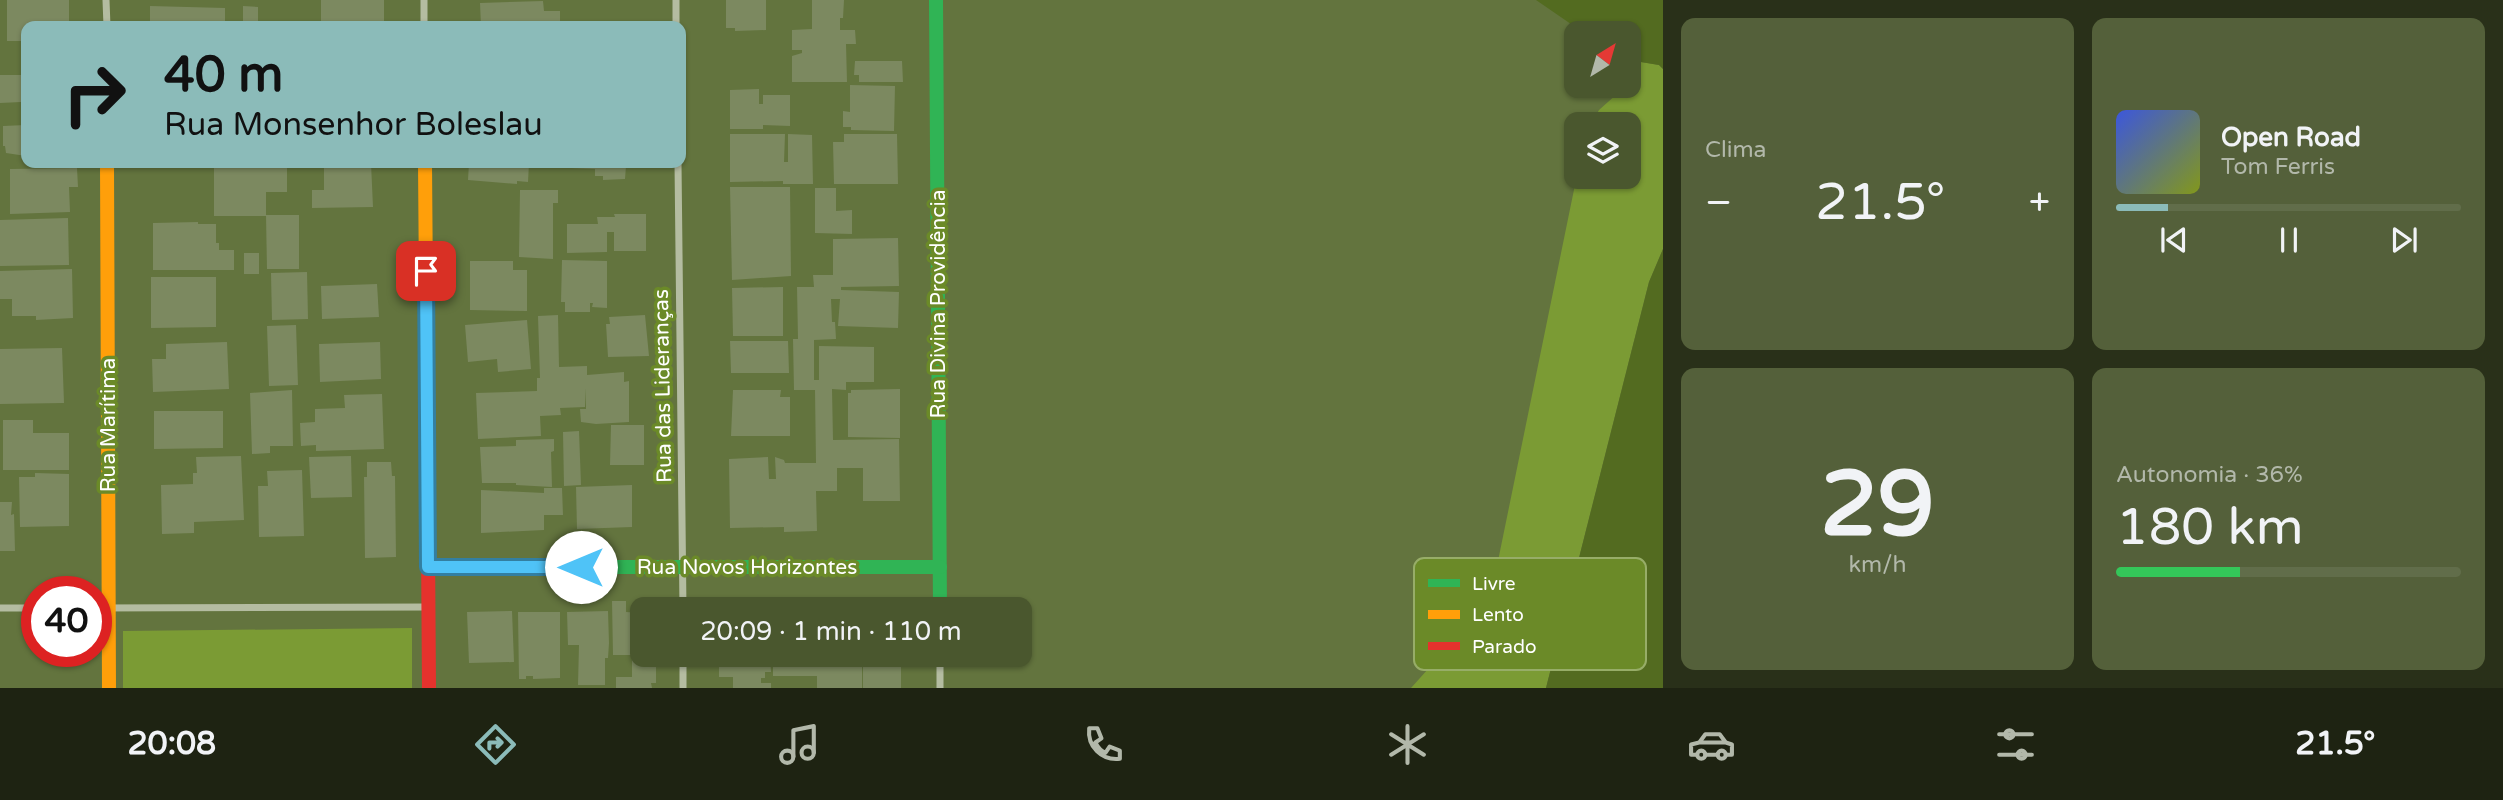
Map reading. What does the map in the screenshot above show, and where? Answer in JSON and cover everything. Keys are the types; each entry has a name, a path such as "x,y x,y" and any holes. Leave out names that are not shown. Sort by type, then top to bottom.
{"street":[{"path":"106,0 107,21"},
{"path":"424,0 424,21"},
{"path":"676,0 676,21"},
{"name":"Rua Divina Providência","path":"936,0 940,597"},
{"name":"Rua Marítima","path":"102,576 107,168"},
{"path":"425,168 429,688"},
{"name":"Rua das Lideranças","path":"678,168 683,597"},
{"name":"Rua Novos Horizontes","path":"428,567 940,566"},
{"path":"112,608 429,607"},
{"path":"0,608 21,608"},
{"name":"Rua Marítima","path":"107,667 109,688"},
{"path":"683,667 683,688"},
{"path":"940,667 940,688"}],"shaded area":[{"path":"1536,0 1663,0 1663,69 1659,65 1642,62 1642,21 1567,21"},
{"path":"1642,62 1659,65 1663,69 1663,249 1649,282 1579,558 1499,558 1574,189 1641,189 1641,112 1598,112 1612,98 1642,98"},
{"path":"1663,249 1663,688 1546,688 1551,670 1646,670 1646,558 1579,558 1649,282"},
{"path":"412,628 412,688 123,688 123,631"},
{"path":"1427,670 1551,670 1546,688 1411,688"}],"building":[{"path":"7,0 69,0 69,21 21,21 21,41 7,41"},
{"path":"321,0 384,0 384,21 321,21"},
{"path":"726,0 766,0 766,30 735,31 735,28 726,28"},
{"path":"812,0 844,0 840,30 855,30 856,44 846,44 847,82 792,82 792,56 802,53 802,50 792,50 792,30 812,29"},
{"path":"543,1 544,11 560,11 560,21 481,21 480,3"},
{"path":"150,6 225,8 225,21 150,21"},
{"path":"243,6 258,7 258,21 243,21"},
{"path":"855,61 902,61 903,82 859,82 859,75 854,75"},
{"path":"0,75 21,75 21,102 0,103"},
{"path":"850,85 895,86 894,131 851,130 851,127 843,127 843,111 850,112"},
{"path":"759,89 759,104 763,104 763,95 790,95 790,126 763,125 763,129 730,129 730,90"},
{"path":"21,125 21,155 6,153 3,146 3,126"},
{"path":"730,134 785,134 784,162 788,162 788,134 812,135 813,184 783,184 783,181 730,182"},
{"path":"844,134 897,134 898,184 834,184 833,142 844,142"},
{"path":"77,168 78,187 69,187 70,212 10,214 10,169"},
{"path":"214,168 287,168 287,192 266,192 266,216 214,216"},
{"path":"324,168 371,168 373,207 312,208 312,190 324,190"},
{"path":"469,168 529,168 528,182 517,181 517,184 468,180"},
{"path":"571,168 626,168 625,179 603,180 603,176 595,176 595,169"},
{"path":"730,187 790,187 791,276 732,280"},
{"path":"815,188 836,188 836,211 852,210 852,234 815,233"},
{"path":"520,190 558,190 558,203 553,203 553,259 519,257"},
{"path":"614,214 646,214 646,251 614,251 614,232 607,232 607,252 567,253 567,224 598,224 597,217 615,217"},
{"path":"266,215 299,215 299,269 267,269"},
{"path":"68,218 69,265 0,266 0,220"},
{"path":"153,223 216,224 216,243 219,243 219,250 234,250 234,270 153,270"},
{"path":"898,238 899,286 841,287 841,290 899,292 898,328 838,326 840,299 831,299 836,339 814,340 814,380 819,380 819,346 874,347 874,382 846,382 846,390 832,389 833,440 899,439 900,501 863,501 863,468 837,468 837,491 816,491 817,531 784,532 784,527 730,528 729,459 768,457 769,479 776,479 775,457 785,463 816,463 815,390 794,390 793,339 798,339 797,287 814,287 813,275 833,275 833,239"},
{"path":"244,253 259,253 259,274 244,274"},
{"path":"562,260 607,261 607,308 592,307 593,303 590,303 590,312 565,312 565,302 561,302"},
{"path":"470,261 513,261 513,270 527,270 527,311 470,310"},
{"path":"72,269 73,318 36,320 36,316 12,316 12,299 0,299 0,271"},
{"path":"307,272 308,319 272,320 271,273"},
{"path":"151,277 216,277 216,327 151,328"},
{"path":"377,284 379,317 322,319 321,286"},
{"path":"783,287 783,336 733,336 732,288"},
{"path":"558,315 559,367 587,366 587,375 624,372 624,382 629,381 629,422 581,422 580,409 586,409 586,388 585,407 560,408 561,415 540,416 541,436 478,439 476,393 537,391 537,378 540,378 538,316"},
{"path":"645,315 649,356 608,357 606,324 610,324 609,317"},
{"path":"527,320 531,369 498,372 497,359 468,362 465,325"},
{"path":"296,325 298,385 269,386 267,326"},
{"path":"730,341 788,341 789,373 731,373"},
{"path":"227,342 229,389 153,392 152,359 166,359 166,344"},
{"path":"380,342 381,379 320,382 319,344"},
{"path":"62,348 64,403 0,404 0,349"},
{"path":"900,389 900,438 848,437 848,393 851,393 851,390"},
{"path":"292,390 293,446 270,446 270,453 252,454 250,393"},
{"path":"733,390 781,390 780,397 790,397 790,436 731,436"},
{"path":"382,394 384,449 316,451 316,445 301,446 300,423 315,422 315,409 345,408 344,395"},
{"path":"154,411 223,411 223,448 154,449"},
{"path":"3,420 33,420 33,433 69,433 69,470 3,470"},
{"path":"611,425 644,425 644,465 610,465"},
{"path":"579,431 581,485 564,486 563,432"},
{"path":"554,439 554,451 551,452 552,487 482,483 480,447 516,446 516,440"},
{"path":"241,456 244,520 194,522 194,533 162,534 161,485 193,484 193,473 197,473 196,457"},
{"path":"351,456 352,497 311,498 309,457"},
{"path":"367,462 391,462 392,476 395,476 396,557 365,558 364,477 367,477"},
{"path":"302,470 304,536 259,537 258,486 268,486 267,471"},
{"path":"35,473 69,474 69,526 20,527 19,477 35,477"},
{"path":"632,485 632,527 577,529 576,487"},
{"path":"544,488 562,488 563,515 544,515 544,530 481,533 481,490 544,493"},
{"path":"0,502 12,502 15,551 0,551"},
{"path":"612,601 626,601 626,612 630,612 630,655 613,655"},
{"path":"512,611 514,662 469,663 467,612"},
{"path":"608,611 609,643 608,658 605,658 605,685 578,685 579,645 568,645 567,612"},
{"path":"518,612 560,612 560,678 533,679 533,676 526,676 526,679 519,679"},
{"path":"632,667 656,667 656,683 651,683 652,688 616,688 616,677 632,677"},
{"path":"719,667 771,667 771,672 765,672 761,683 771,683 771,688 733,688 733,677 719,677"},
{"path":"773,667 862,667 862,688 817,688 817,676 773,676"},
{"path":"863,667 901,667 901,688 863,688"}],"traffic: fast":[{"path":"936,0 940,597"},
{"path":"428,567 940,567"}],"traffic: slow":[{"path":"107,168 109,688"},
{"path":"425,168 428,542"}],"traffic: jam":[{"path":"428,542 429,688"}],"route":[{"path":"426,271 428,567 581,567"}]}
